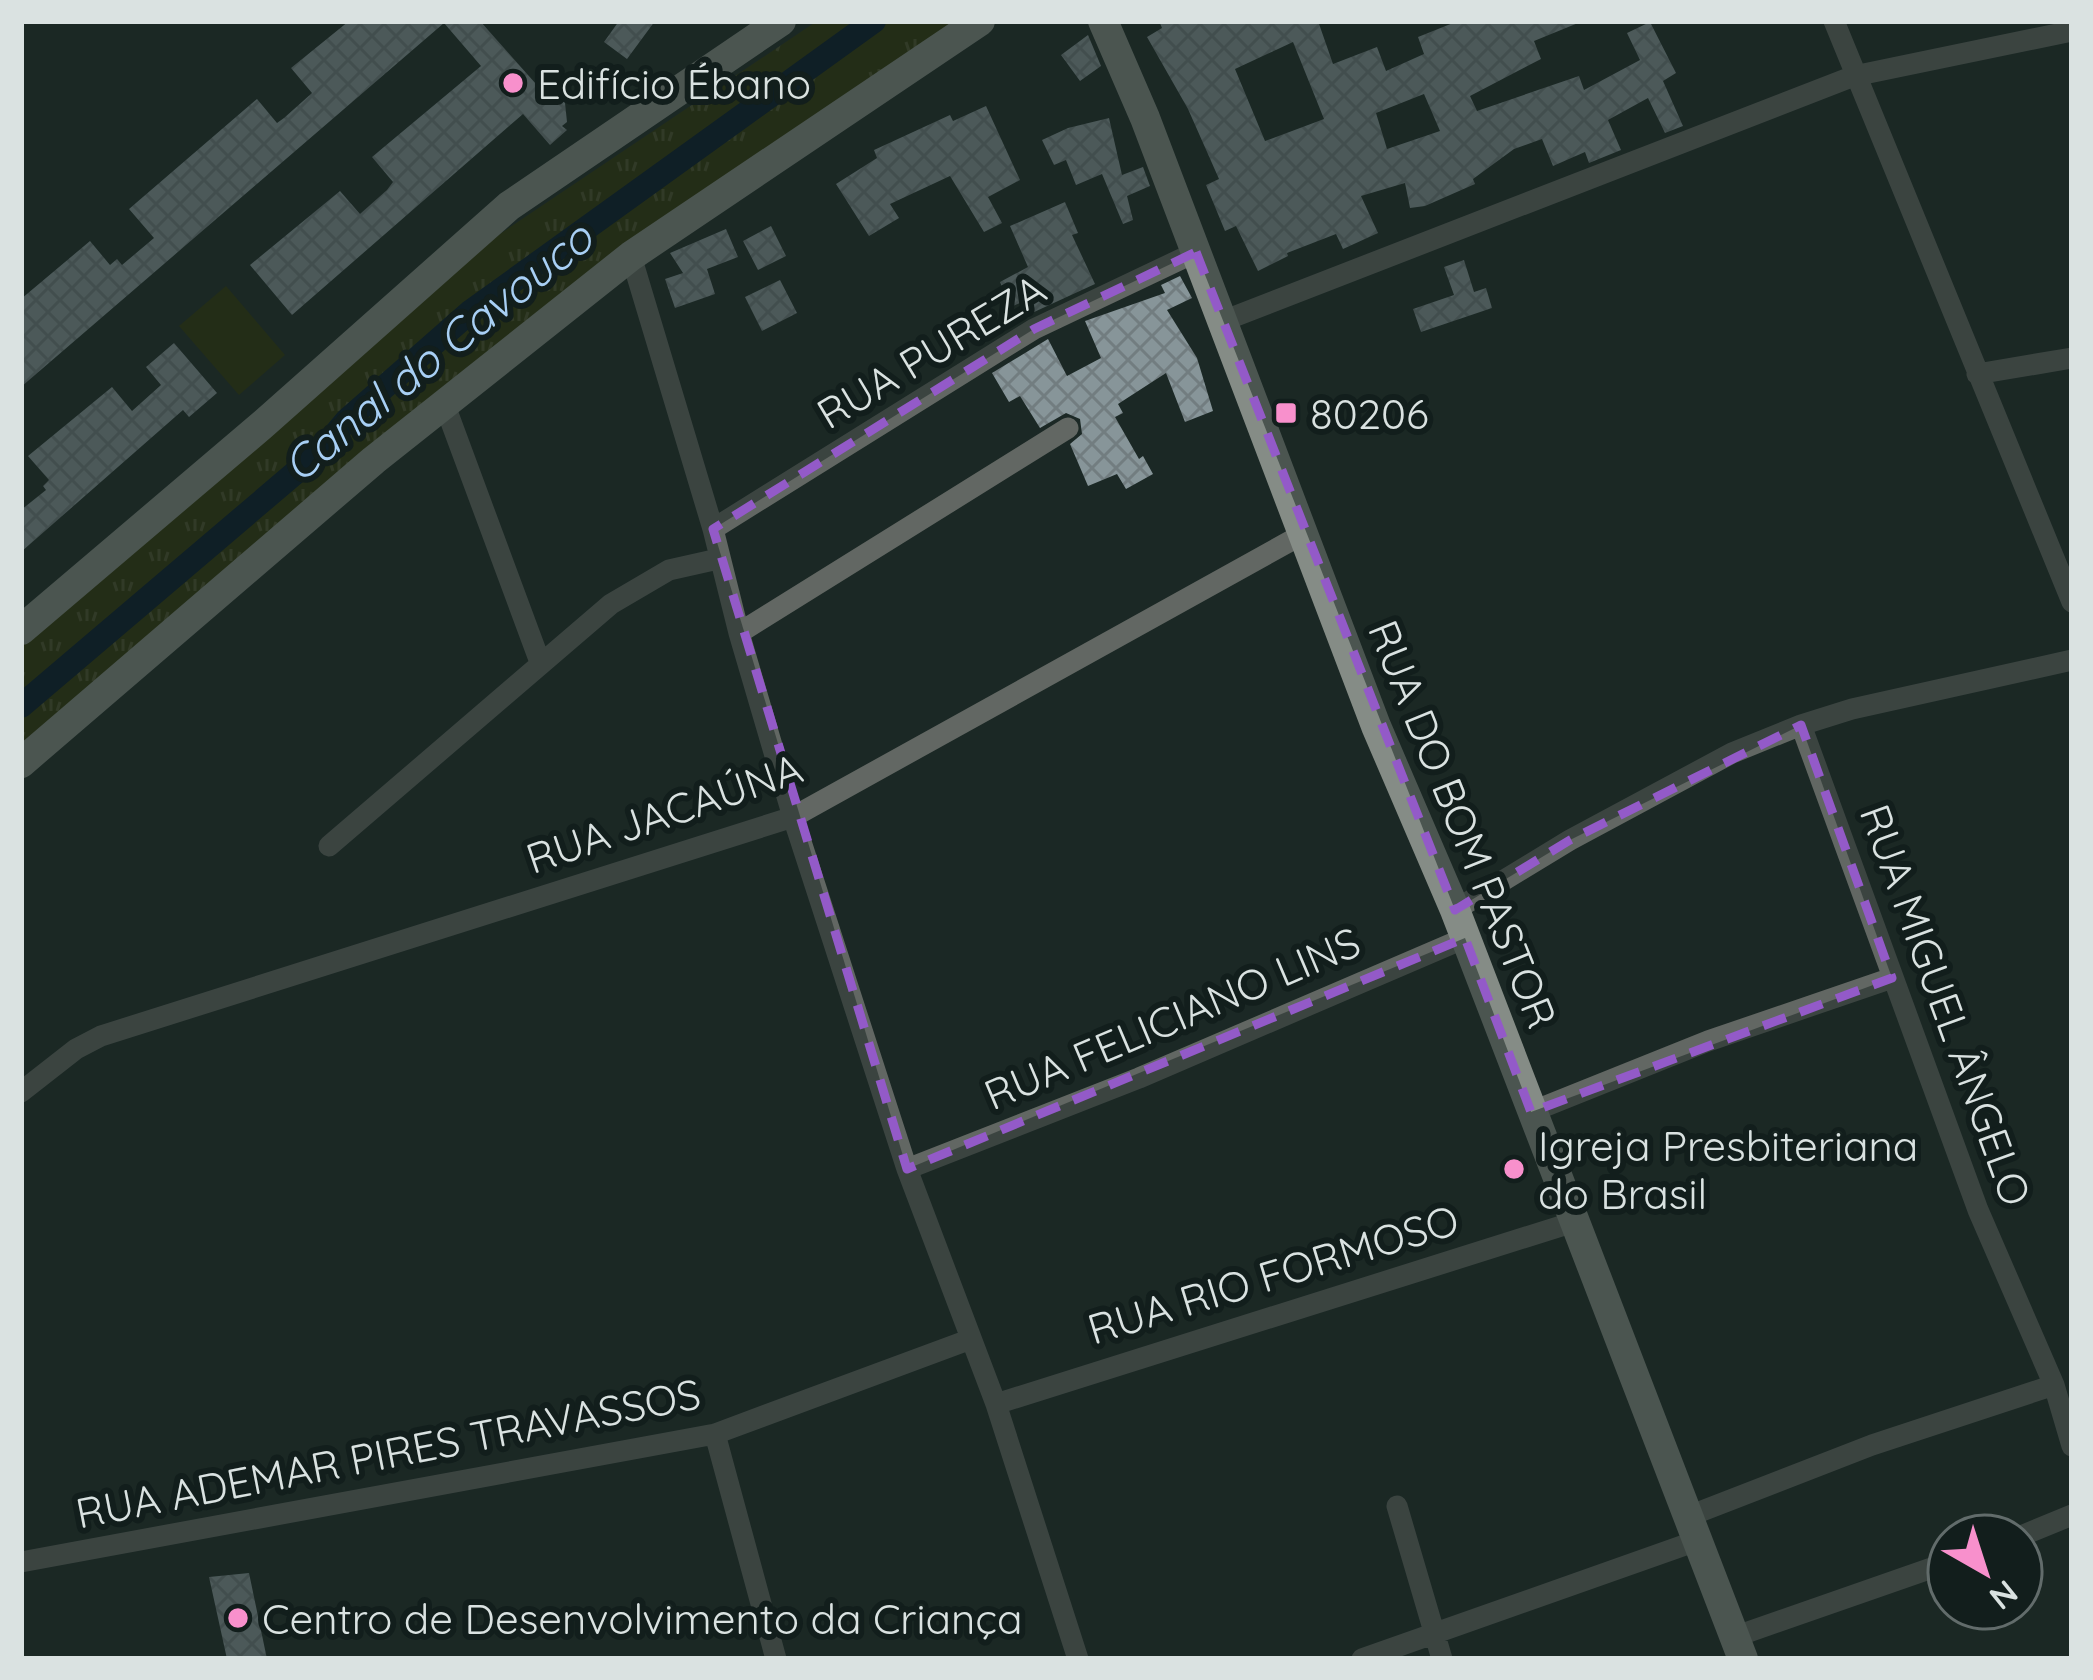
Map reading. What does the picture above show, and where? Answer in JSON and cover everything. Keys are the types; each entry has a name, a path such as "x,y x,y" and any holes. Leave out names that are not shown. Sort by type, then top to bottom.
{"street":[{"path":"21,630 509,206 781,21"},
{"path":"21,763 444,403 631,256 980,21"},
{"name":"RUA DO BOM PASTOR","path":"1103,21 1376,726 1460,924 1738,1648"},
{"path":"1834,21 2072,602"},
{"path":"1223,322 1854,76 2072,31"},
{"name":"RUA PUREZA","path":"713,529 1034,329 1196,252"},
{"path":"631,256 793,818 908,1169 996,1404 1078,1659"},
{"path":"1977,374 2072,358"},
{"path":"444,403 540,662"},
{"path":"739,633 1068,428"},
{"name":"RUA JACAÚNA","path":"21,1092 76,1049 101,1036 793,818 1303,534"},
{"path":"329,846 540,662 640,584 669,570 718,559"},
{"name":"RUA FELICIANO LINS","path":"908,1169 1139,1078 1460,924 1570,840 1732,753 1852,710 2072,660"},
{"name":"RUA MIGUEL ÂNGELO","path":"1801,725 1978,1210 2054,1385 2072,1446"},
{"path":"1531,1112 1708,1041 1892,979"},
{"name":"RUA RIO FORMOSO","path":"996,1404 1574,1222"},
{"name":"RUA ADEMAR PIRES TRAVASSOS","path":"21,1562 715,1434 971,1339"},
{"path":"1362,1659 1434,1636 1694,1528 1872,1445 2054,1385"},
{"path":"715,1434 776,1659"},
{"path":"1397,1506 1442,1659"},
{"path":"1738,1648 1925,1572"}],"highlighted area":[{"path":"1196,252 1455,910 1570,840 1801,725 1892,978 1531,1112 1465,938 907,1169 713,529 1034,329"}],"green space":[{"path":"817,21 969,21 667,226 21,752 21,642 497,236"},
{"path":"226,286 285,355 239,395 179,326"}],"building":[{"path":"349,21 480,21 552,102 564,93 567,122 562,126 567,130 550,145 523,114 292,315 250,265 340,191 360,214 387,190 393,182 372,157 481,66 444,23 21,387 21,299 90,241 110,265 117,259 122,265 154,238 129,209 257,99 277,123 284,118 312,93 291,68"},
{"path":"619,21 655,21 627,59 604,42"},
{"path":"1159,21 1318,21 1333,64 1377,47 1386,71 1424,54 1418,37 1458,21 1583,21 1534,41 1541,59 1470,96 1477,111 1579,76 1584,90 1640,60 1627,33 1650,22 1676,73 1663,81 1683,126 1665,133 1648,98 1608,120 1621,150 1589,163 1585,152 1553,166 1542,139 1514,149 1473,179 1475,184 1425,206 1410,208 1405,183 1361,196 1378,233 1343,249 1336,234 1287,253 1258,271 1236,226 1225,231 1206,185 1219,179 1188,109 1147,37 1162,28","holes":["1293,42 1324,119 1265,141 1235,69","1424,94 1440,131 1387,149 1376,113"]},
{"path":"1088,35 1101,66 1080,81 1061,55"},
{"path":"986,106 1020,180 988,197 1002,223 984,232 950,176 890,204 899,218 869,236 836,184 877,158 874,150 950,115 953,121"},
{"path":"1109,118 1122,175 1143,167 1150,186 1127,196 1133,220 1123,224 1102,174 1076,185 1066,160 1054,165 1042,140"},
{"path":"1065,202 1078,233 1072,235 1095,284 1032,313 1026,300 1011,307 1000,282 1028,267 1010,226"},
{"path":"771,226 786,256 758,270 743,241"},
{"path":"726,229 738,257 707,269 715,294 675,308 665,279 683,273 670,253"},
{"path":"1464,260 1474,292 1486,288 1492,308 1421,332 1413,309 1454,295 1444,267"},
{"path":"1180,276 1192,298 1167,310 1197,358 1213,411 1185,422 1166,373 1118,404 1123,413 1115,417 1153,474 1126,489 1117,474 1088,486 1070,444 1082,434 1080,419 1066,413 1040,428 1020,396 1009,402 992,373 1048,339 1067,376 1101,358 1085,321 1165,293 1161,285"},
{"path":"780,280 797,313 762,331 745,297"},
{"path":"174,343 217,393 189,417 183,410 21,552 21,510 46,490 43,486 49,480 28,456 112,387 132,411 161,385 146,367"},
{"name":"Centro de Desenvolvimento da Criança","path":"249,1573 267,1659 227,1659 209,1577"}],"waterway":[{"name":"Canal do Cavouco","path":"21,706 322,450 347,420 470,312 874,21"}],"place":[{"name":"Edifício Ébano","path":"513,83"},
{"name":"80206","path":"1286,413"},
{"name":"Igreja Presbiteriana do Brasil","path":"1514,1169"},
{"name":"Centro de Desenvolvimento da Criança","path":"238,1618"}]}
